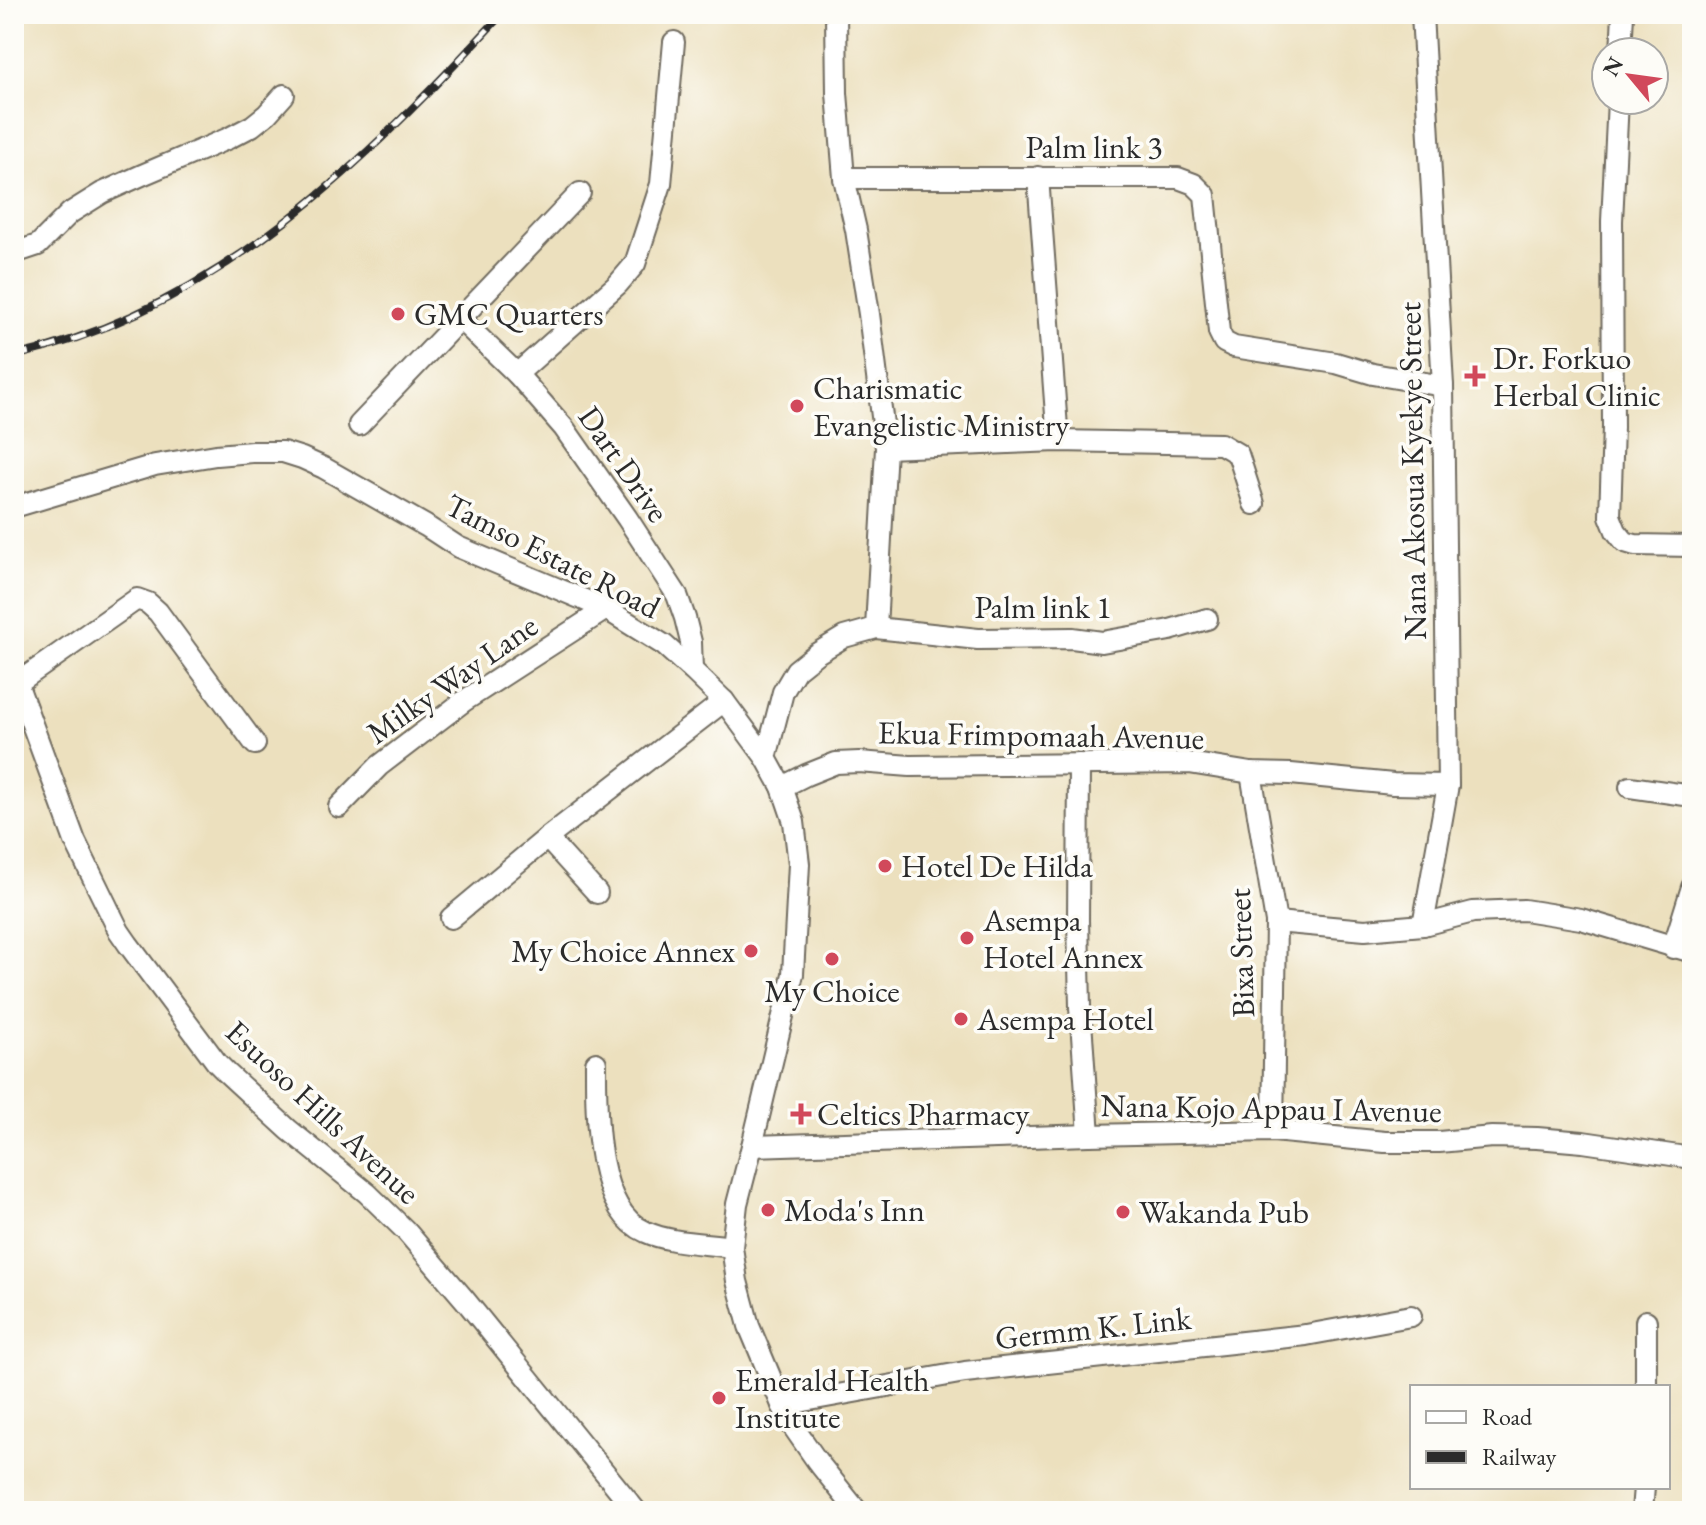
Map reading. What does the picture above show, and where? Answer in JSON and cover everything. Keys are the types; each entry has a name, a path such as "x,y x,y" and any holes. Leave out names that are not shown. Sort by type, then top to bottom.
{"street":[{"path":"766,758 783,692 796,670 844,637 876,628 886,448 856,230 844,178 837,93 836,14"},
{"name":"Nana Akosua Kyekye Street","path":"1422,14 1443,386 1448,785 1423,925"},
{"path":"1622,36 1623,14"},
{"path":"517,374 618,284 635,264 661,184 674,42"},
{"path":"14,253 38,245 70,213 102,193 252,126 284,95"},
{"path":"1617,116 1612,221 1610,516 1625,542 1692,546"},
{"path":"1038,177 1058,441"},
{"name":"Palm link 3","path":"844,178 1178,178 1194,184 1205,195 1219,332 1224,342 1234,347 1336,363 1373,374 1443,386"},
{"path":"359,425 580,193"},
{"name":"Dart Drive","path":"460,319 517,374 564,428 627,518 677,595 691,642 692,670"},
{"path":"886,448 1058,441 1221,444 1238,454 1254,504"},
{"name":"Tamso Estate Road","path":"14,507 155,465 216,455 283,452 324,468 458,547 606,609 664,645 724,701 766,758 782,787 794,822 799,864 793,974 737,1204 732,1247 737,1281 749,1326 782,1405 817,1461 857,1511"},
{"path":"15,680 137,599 158,612 255,744"},
{"name":"Milky Way Lane","path":"339,807 379,766 464,701 606,609"},
{"name":"Palm link 1","path":"876,628 978,639 1072,638 1102,642 1170,630 1207,619"},
{"name":"Esuoso Hills Avenue","path":"15,680 75,841 128,944 217,1063 303,1142 367,1193 406,1231 636,1511"},
{"path":"451,918 547,838 724,701"},
{"name":"Ekua Frimpomaah Avenue","path":"782,787 836,763 859,762 910,766 1189,763 1251,773 1448,785"},
{"path":"1079,764 1080,1007 1089,1135"},
{"name":"Bixa Street","path":"1251,773 1276,922 1273,1131"},
{"path":"1630,787 1692,796"},
{"path":"547,838 597,893"},
{"path":"1276,922 1365,930 1423,925 1473,912 1524,910 1581,919 1682,950 1692,887"},
{"path":"596,1063 596,1126 605,1175 630,1223 657,1237 732,1247"},
{"name":"Nana Kojo Appau I Avenue","path":"752,1146 1273,1131 1385,1142 1537,1138 1692,1158"},
{"name":"Germm K. Link","path":"782,1405 965,1372 1306,1335 1411,1316"},
{"path":"1646,1321 1646,1385"},
{"path":"1642,1511 1644,1489"}],"railway":[{"path":"14,356 88,334 157,304 222,267 283,223 341,175 397,123 502,14"}],"place":[{"name":"GMC Quarters","path":"398,314"},
{"name":"Dr. Forkuo Herbal Clinic","path":"1475,376"},
{"name":"Charismatic Evangelistic Ministry","path":"797,406"},
{"name":"Hotel De Hilda","path":"885,866"},
{"name":"Asempa Hotel Annex","path":"967,938"},
{"name":"My Choice Annex","path":"751,951"},
{"name":"My Choice","path":"832,959"},
{"name":"Asempa Hotel","path":"961,1019"},
{"name":"Celtics Pharmacy","path":"801,1114"},
{"name":"Moda's Inn","path":"768,1210"},
{"name":"Wakanda Pub","path":"1123,1212"},
{"name":"Emerald Health Institute","path":"719,1398"}]}
